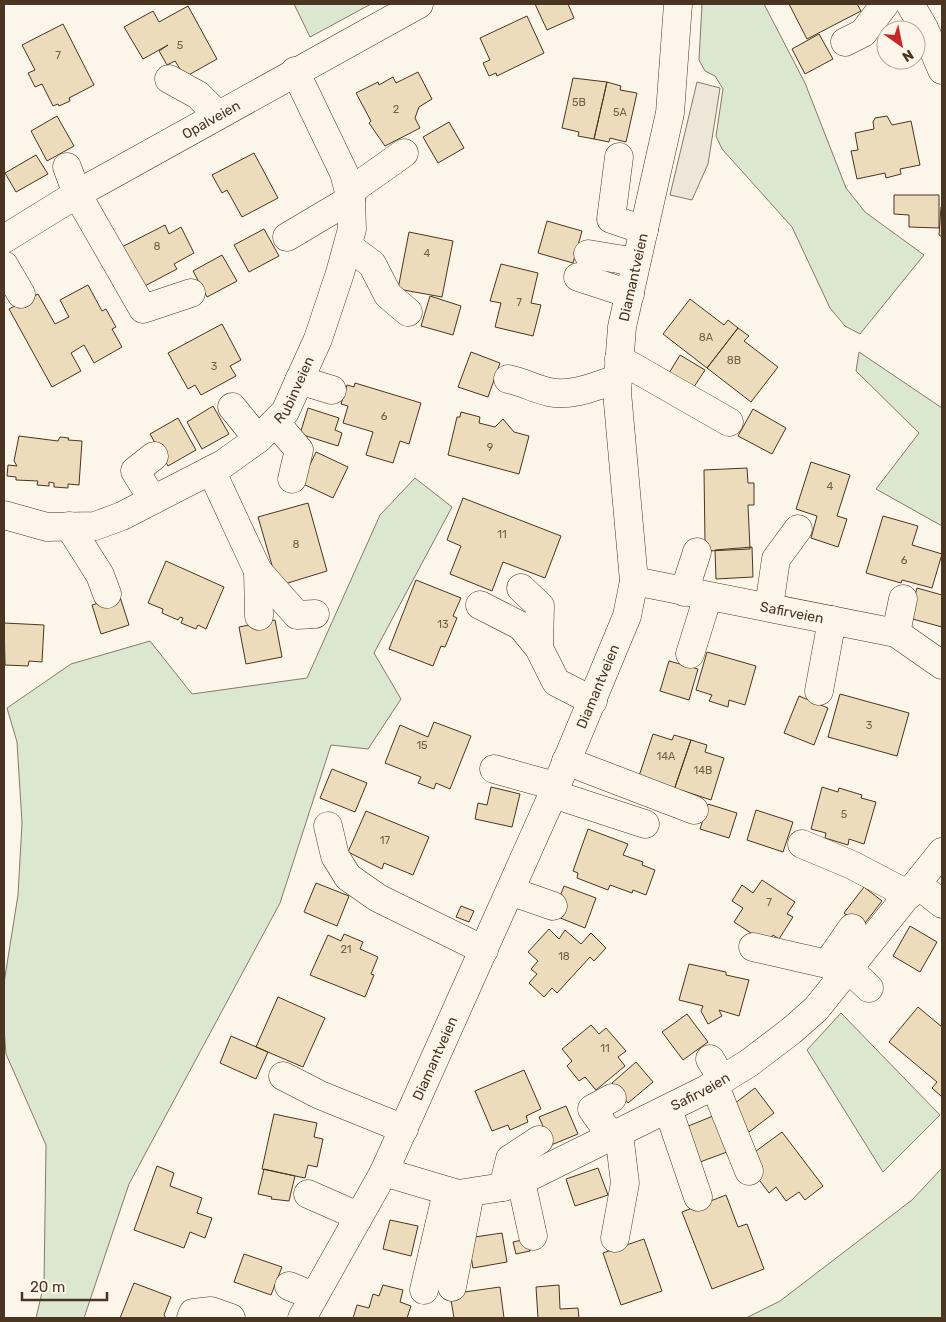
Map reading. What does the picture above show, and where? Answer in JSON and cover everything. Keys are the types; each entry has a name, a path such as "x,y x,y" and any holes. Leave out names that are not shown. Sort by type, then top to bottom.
{"street":[{"name":"Opalveien","path":"8,228 77,194 295,71 419,4"},
{"name":"Diamantveien","path":"302,1300 358,1216 384,1172 510,891 593,701 627,616 634,581 617,392 618,369 622,327 670,114 678,4"},
{"path":"845,42 863,32 885,4"},
{"path":"910,4 924,28 942,70"},
{"name":"Rubinveien","path":"4,515 47,527 95,526 122,516 211,470 267,431 285,412 318,339 352,229 350,196 344,173 295,71"},
{"path":"169,79 198,95 218,115"},
{"path":"287,236 350,196 404,154"},
{"path":"619,158 611,219 644,230"},
{"path":"67,168 77,194 143,309 191,293"},
{"path":"348,246 372,264 388,294 408,312"},
{"path":"630,294 583,265 636,262"},
{"path":"4,265 21,294"},
{"path":"508,379 524,382 550,392 580,392 618,369 729,422"},
{"path":"299,380 332,390"},
{"path":"232,407 299,450 292,479"},
{"path":"153,500 135,471 154,456"},
{"path":"211,470 258,571 297,615 315,614"},
{"path":"69,526 100,574 107,594"},
{"path":"768,607 776,559 798,529"},
{"path":"690,654 696,594 697,552"},
{"path":"258,571 259,616"},
{"name":"Safirveien","path":"634,581 896,633 942,666"},
{"path":"520,588 540,606 539,648"},
{"path":"896,633 902,599"},
{"path":"480,605 521,626 539,648 556,682 593,701"},
{"path":"819,691 832,620"},
{"path":"566,762 694,810"},
{"path":"494,769 645,824"},
{"path":"328,826 335,856 348,877 378,898 484,950"},
{"path":"802,844 913,890 941,916"},
{"name":"Safirveien","path":"384,1172 458,1193 512,1184 668,1108 715,1074 749,1063 816,1009 838,966 913,890 942,852"},
{"path":"510,891 553,906"},
{"path":"838,966 852,928"},
{"path":"753,947 838,966 869,988"},
{"path":"715,1074 749,1171"},
{"path":"283,1076 404,1129"},
{"path":"612,1098 592,1109 615,1135 625,1184 615,1238"},
{"path":"668,1108 698,1196"},
{"path":"533,1236 512,1184 510,1159 540,1140"},
{"path":"452,1287 458,1193"},
{"path":"424,1290 458,1193"},
{"path":"308,1194 358,1216"},
{"path":"191,1318 194,1313 212,1311 231,1318"}],"green space":[{"path":"294,4 371,4 310,37"},
{"path":"702,4 764,4 805,83 846,188 865,212 924,255 860,334 845,326 830,308 792,227 722,149 716,136 723,89 715,76 705,71 699,60"},
{"path":"859,352 942,408 942,526 876,489 919,433 856,371"},
{"path":"415,478 452,507 374,653 401,699 368,749 331,745 280,903 129,1184 84,1318 36,1318 44,1284 46,1145 6,1054 4,1029 4,983 18,895 22,823 17,742 7,708 71,664 150,641 192,694 307,678 380,515"},
{"path":"841,1013 940,1115 883,1172 807,1050"},
{"path":"942,1168 942,1318 746,1318 780,1301 912,1200"}],"shaded area":[{"path":"697,82 720,88 708,164 692,200 670,195"}],"building":[{"path":"535,4 568,4 574,18 547,30"},
{"path":"789,4 857,4 861,11 807,39"},
{"path":"188,6 217,59 185,77 175,61 167,65 159,51 168,45 143,59 124,27 153,11 159,22"},
{"path":"527,16 544,53 497,76 496,73 489,76 483,63 490,60 480,38"},
{"path":"63,24 94,85 69,98 70,101 59,106 58,104 53,106 42,84 35,87 28,73 35,70 22,45"},
{"path":"819,34 833,59 805,74 792,49"},
{"path":"418,72 432,99 419,107 415,118 420,128 385,146 369,123 371,121 356,93 378,82 379,85 393,77 396,83"},
{"path":"573,78 607,82 594,139 578,136 579,132 562,128"},
{"path":"607,82 621,86 620,90 637,93 626,142 610,138 609,142 594,139"},
{"path":"57,116 74,146 47,161 31,131"},
{"path":"887,116 892,125 911,121 920,165 900,169 901,174 886,178 885,173 857,179 851,151 858,150 855,133 874,129 873,122 875,118"},
{"path":"449,122 464,148 438,163 423,137"},
{"path":"254,153 278,198 242,217 227,190 222,193 212,175"},
{"path":"36,155 48,174 16,192 5,173"},
{"path":"894,195 939,195 939,228 909,227 909,215 894,214"},
{"path":"942,207 942,237 939,235"},
{"path":"547,221 582,231 573,263 538,253"},
{"path":"165,225 169,234 181,227 194,253 174,264 177,269 137,290 116,250"},
{"path":"264,229 279,256 249,272 234,245"},
{"path":"409,232 453,241 442,297 398,289"},
{"path":"222,255 237,281 207,297 193,271"},
{"path":"501,264 538,273 531,303 541,305 533,336 495,327 501,303 490,301"},
{"path":"88,285 102,311 106,309 116,327 112,329 122,347 94,363 84,345 71,353 81,371 52,387 9,309 38,294 55,324 69,317 60,300"},
{"path":"430,296 461,306 453,335 421,326"},
{"path":"690,299 724,325 728,320 738,328 707,368 663,334"},
{"path":"222,324 241,360 230,366 236,376 201,395 195,385 188,389 168,353"},
{"path":"738,328 749,336 744,341 778,367 751,402 707,368"},
{"path":"471,352 500,363 488,397 458,387"},
{"path":"680,355 705,370 690,393 666,378"},
{"path":"355,383 421,403 409,444 400,441 393,463 366,455 373,432 343,423 348,406 341,404 347,385 354,387"},
{"path":"213,406 229,434 202,449 187,422"},
{"path":"308,408 339,418 335,430 342,433 338,446 300,434"},
{"path":"753,409 786,428 772,454 738,436"},
{"path":"461,412 480,417 479,423 495,427 503,419 514,432 529,436 519,474 448,455 457,417 460,417"},
{"path":"178,418 196,450 168,466 150,434"},
{"path":"19,436 58,441 60,437 69,438 68,440 82,441 79,485 68,484 68,488 54,487 54,483 49,482 49,486 37,485 38,481 16,480 16,477 7,476 8,465 17,466 14,461"},
{"path":"316,452 348,467 333,498 301,483"},
{"path":"811,462 850,475 837,516 847,519 838,547 811,538 817,516 796,509"},
{"path":"747,468 748,483 754,483 754,505 748,505 750,549 708,551 708,543 705,543 704,470"},
{"path":"463,498 561,536 545,578 503,562 492,591 450,574 461,546 447,540"},
{"path":"308,503 327,571 278,586 258,517"},
{"path":"883,516 918,526 912,545 942,554 932,588 902,580 901,583 866,573"},
{"path":"752,547 753,577 716,579 715,550"},
{"path":"166,561 224,587 206,629 198,625 196,629 181,623 183,618 180,617 178,620 162,613 163,609 148,603"},
{"path":"416,580 461,598 453,616 457,618 445,647 441,646 433,666 389,649"},
{"path":"917,588 942,595 942,627 909,618"},
{"path":"120,597 129,625 101,634 92,605"},
{"path":"275,620 282,657 246,664 239,627"},
{"path":"4,623 44,625 42,662 29,661 28,666 5,665"},
{"path":"707,652 756,666 745,705 729,700 728,707 709,701 712,695 696,690"},
{"path":"669,661 698,669 689,700 660,691"},
{"path":"840,694 909,713 897,756 828,737"},
{"path":"799,696 828,708 814,745 784,733"},
{"path":"434,722 471,736 450,789 436,783 434,789 418,783 421,777 385,763 400,725 428,737"},
{"path":"653,734 672,740 674,735 691,740 673,793 639,776"},
{"path":"691,740 707,745 705,752 724,758 711,800 681,790 680,795 673,793"},
{"path":"332,769 367,783 355,812 320,798"},
{"path":"491,787 520,794 512,827 475,819 478,803 487,805"},
{"path":"822,787 838,792 839,788 862,795 861,798 876,802 864,844 849,839 848,845 825,838 826,833 811,829"},
{"path":"708,804 737,813 729,838 700,829"},
{"path":"756,810 793,822 783,852 747,840"},
{"path":"366,811 429,837 413,875 384,863 382,869 348,852"},
{"path":"588,829 628,844 623,855 643,862 642,865 655,870 646,895 633,890 632,893 610,885 608,890 577,878 578,873 573,871"},
{"path":"762,880 795,902 787,914 793,917 779,939 773,935 768,944 734,922 743,908 732,901 742,885 753,893"},
{"path":"316,883 349,896 337,926 304,912"},
{"path":"564,886 596,898 585,928 553,915"},
{"path":"864,887 882,901 862,927 844,913"},
{"path":"461,906 474,911 469,922 456,917"},
{"path":"910,926 937,942 920,972 893,956"},
{"path":"549,929 559,939 565,930 581,944 591,933 606,948 594,961 590,957 557,993 552,988 544,997 529,983 537,974 531,969 538,961 528,952"},
{"path":"344,934 363,942 360,949 378,957 371,974 374,975 365,997 310,975 328,935 341,941"},
{"path":"689,964 726,972 726,975 749,980 739,1016 719,1010 722,1016 708,1024 701,1011 703,1006 679,1000"},
{"path":"278,997 325,1018 303,1067 256,1047"},
{"path":"918,1007 942,1027 942,1097 932,1088 937,1082 889,1042"},
{"path":"687,1014 708,1042 683,1060 662,1032"},
{"path":"591,1025 599,1034 606,1028 626,1051 618,1057 625,1066 596,1090 585,1077 579,1081 567,1066 572,1061 562,1049"},
{"path":"231,1036 268,1052 256,1079 220,1063"},
{"path":"636,1062 653,1082 628,1103 612,1083"},
{"path":"524,1070 541,1109 526,1116 528,1122 510,1130 508,1125 492,1131 475,1091"},
{"path":"755,1088 774,1113 749,1132 730,1107"},
{"path":"566,1106 578,1134 551,1145 539,1117"},
{"path":"274,1114 317,1123 314,1137 323,1139 317,1167 308,1165 305,1178 262,1169"},
{"path":"713,1116 727,1152 700,1162 686,1127"},
{"path":"782,1132 823,1186 805,1200 799,1192 786,1201 776,1187 769,1193 754,1173 752,1154"},
{"path":"157,1166 174,1173 170,1186 202,1198 197,1213 212,1218 205,1238 190,1232 184,1248 134,1230"},
{"path":"598,1168 608,1195 575,1206 566,1179"},
{"path":"264,1169 295,1176 289,1201 271,1199 272,1197 258,1194"},
{"path":"726,1195 738,1227 747,1224 764,1269 712,1289 682,1212"},
{"path":"390,1220 418,1226 411,1256 383,1249"},
{"path":"502,1233 507,1262 473,1268 468,1238"},
{"path":"527,1239 530,1251 516,1254 513,1242"},
{"path":"644,1239 662,1291 621,1305 603,1253"},
{"path":"244,1254 282,1267 271,1295 234,1282"},
{"path":"134,1283 171,1297 164,1315 166,1318 120,1318"},
{"path":"383,1285 403,1290 400,1302 411,1306 407,1318 353,1318 357,1305 369,1308 373,1294 379,1296"},
{"path":"559,1285 560,1309 578,1308 579,1318 538,1318 536,1287"},
{"path":"500,1287 504,1318 454,1318 450,1294"}]}
